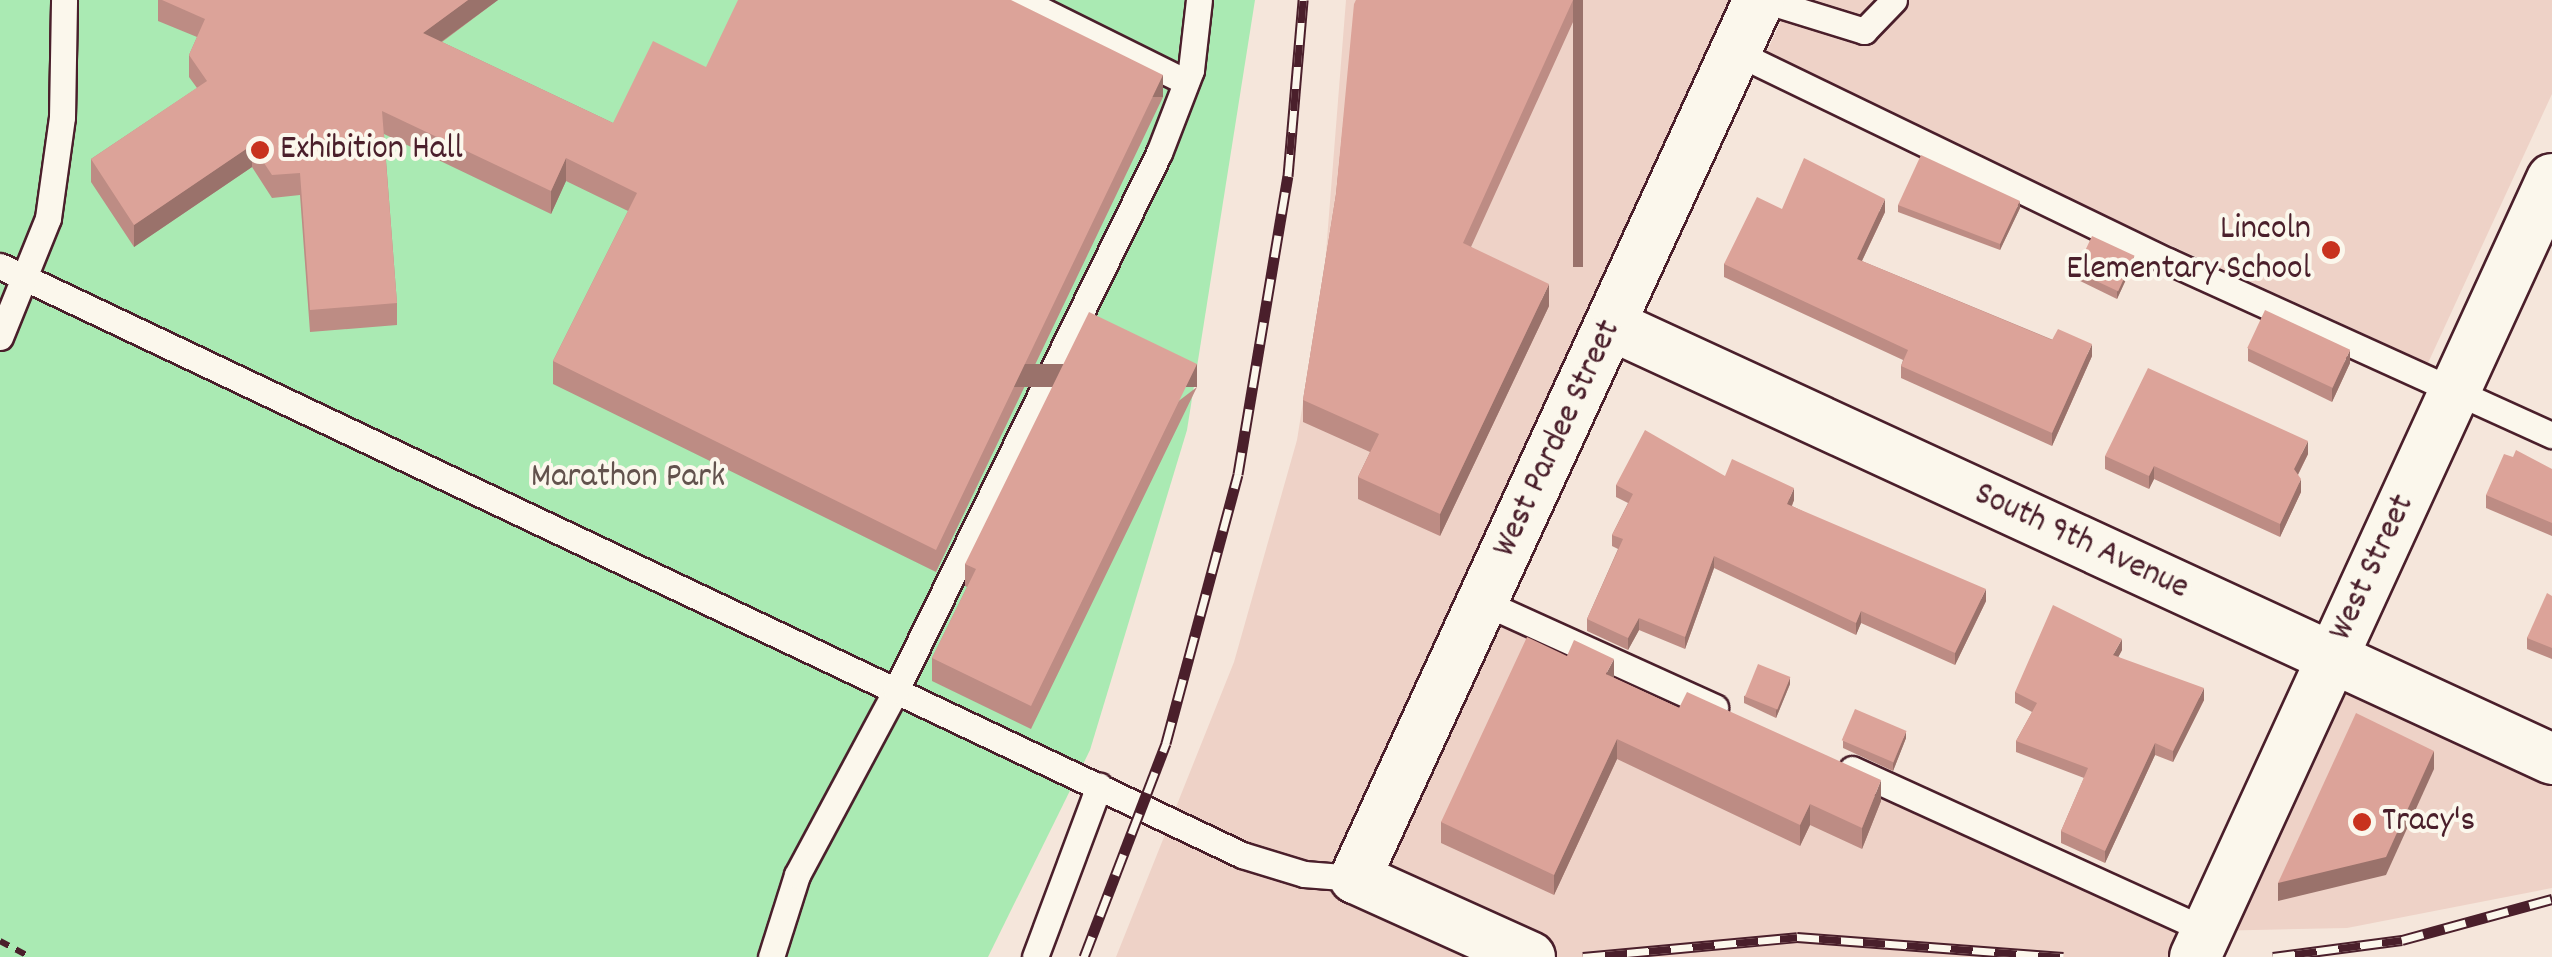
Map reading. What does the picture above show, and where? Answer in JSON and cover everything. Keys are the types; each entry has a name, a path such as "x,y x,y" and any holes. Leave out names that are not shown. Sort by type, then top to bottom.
{"street":[{"name":"West Pardee Street","path":"1355,878 1761,0"},
{"name":"West Street","path":"2201,944 2552,179"},
{"name":"South 9th Avenue","path":"1611,325 2552,759"},
{"path":"1355,878 1530,957"}],"lane":[{"path":"0,337 28,279 58,158 64,0"},
{"path":"1021,0 1186,82"},
{"path":"771,957 797,875 896,690 1158,154 1186,82 1200,0"},
{"path":"1761,0 1864,31 1894,0"},
{"path":"1735,52 2552,434"},
{"path":"0,266 1242,856 1304,874 1355,878"},
{"path":"1483,602 1731,714"},
{"path":"1821,756 2201,944"},
{"path":"1035,957 1099,786"}],"path":[{"path":"0,941 30,957"}],"shaded area":[{"path":"1346,0 1759,0 1483,601 2207,931 2331,659 2552,759 2552,888 2347,928 2208,931 2195,957 1116,957 1234,662 1297,440 1325,265"},
{"name":"Lincoln Elementary School","path":"1791,0 2552,0 2552,94 2428,363 1763,59"}],"green space":[{"name":"Marathon Park","path":"0,0 1255,0 1187,430 1090,750 988,957 0,957"}],"building":[{"path":"162,0 468,0 423,33 613,123 653,41 706,67 738,0 1011,0 1163,75 936,550 553,361 637,193 566,158 551,191 382,111 397,303 310,310 300,173 272,175 252,145 134,225 91,159 207,81 189,55 205,19"},
{"path":"1356,0 1573,0 1463,243 1549,284 1440,514 1358,477 1379,434 1303,400 1336,194"},
{"path":"1921,155 2020,201 2000,244 1898,205"},
{"path":"1804,158 1885,199 1857,259 2052,340 2058,329 2092,344 2052,433 1901,366 1908,350 1724,264 1757,197 1782,209"},
{"path":"2092,236 2135,256 2118,291 2076,271"},
{"path":"2265,310 2350,350 2332,388 2247,348"},
{"path":"1089,312 1197,364 1031,706 932,658 976,569 965,564"},
{"path":"2148,368 2308,441 2294,469 2301,479 2280,524 2154,466 2149,476 2105,456"},
{"path":"1645,430 1725,476 1732,459 1794,488 1787,504 1986,589 1955,653 1861,611 1856,623 1714,556 1685,637 1639,618 1628,638 1587,619 1623,539 1612,535 1633,494 1616,485"},
{"path":"2516,450 2552,469 2552,523 2486,495 2504,454 2513,457"},
{"path":"2547,593 2552,596 2552,648 2527,638"},
{"path":"2053,605 2122,639 2113,655 2204,688 2173,751 2155,743 2105,851 2061,831 2088,768 2016,741 2037,703 2015,692"},
{"path":"1527,637 1567,656 1574,640 1614,659 1606,674 1679,708 1687,692 1881,780 1862,828 1810,804 1800,825 1617,739 1554,875 1441,822"},
{"path":"1758,664 1790,677 1777,710 1745,696"},
{"path":"1855,709 1907,731 1893,762 1842,740"},
{"name":"Tracy's","path":"2356,713 2434,751 2386,857 2278,883"}],"railway":[{"path":"1084,957 1166,743 1238,474 1288,176 1303,0"},
{"path":"2273,957 2402,940 2552,899"},
{"path":"1583,957 1797,937 2063,957"}],"place":[{"name":"Exhibition Hall","path":"260,150"},
{"name":"Lincoln Elementary School","path":"2331,250"},
{"name":"Tracy's","path":"2362,822"}]}
